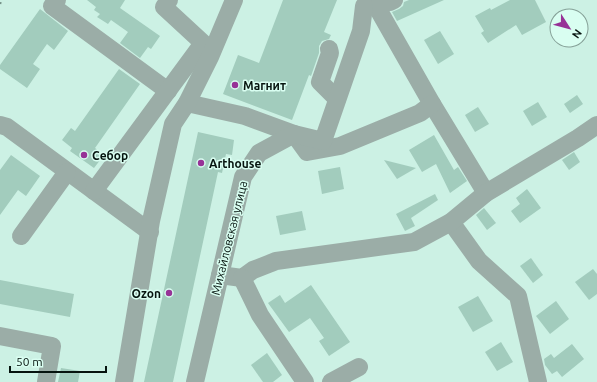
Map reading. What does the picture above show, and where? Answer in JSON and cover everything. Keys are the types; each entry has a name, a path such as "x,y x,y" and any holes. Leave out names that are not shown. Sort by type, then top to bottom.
{"street":[{"path":"57,0 52,6 168,91"},
{"path":"94,192 203,43 164,7 169,0"},
{"path":"124,382 150,232 173,124 187,103 210,57 234,0"},
{"path":"368,2 390,2 394,0"},
{"path":"187,103 245,116 294,134 323,141 361,31 368,2"},
{"path":"368,2 486,193"},
{"path":"329,49 330,53 320,82 337,99"},
{"path":"294,134 306,152 340,146 420,114 432,104"},
{"path":"0,125 7,127 150,232"},
{"path":"220,275 242,278 253,270 276,261 414,242 451,222 486,193 597,125"},
{"name":"Михайловская улица","path":"195,382 243,177 259,153 294,134"},
{"path":"21,236 67,172"},
{"path":"451,222 478,261 518,296 538,382"},
{"path":"242,278 260,315 305,382"},
{"path":"0,336 52,346 46,382"},
{"path":"331,382 359,367"}],"path":[{"path":"0,4 1,0"}],"building":[{"path":"87,0 125,0 120,8 160,36 151,49 148,47 140,58 120,43 128,32 111,20 108,24 97,17 100,14 94,10 96,7"},
{"path":"283,0 337,0 324,32 331,35 329,39 322,41 319,46 319,53 311,76 309,75 292,120 223,94 238,55 259,63"},
{"path":"409,0 444,0 397,21 392,12 399,9 403,6 404,2"},
{"path":"510,0 535,0 546,22 522,35 516,25 488,43 481,33 484,31 475,16"},
{"path":"40,9 68,31 54,50 47,44 33,64 40,69 27,88 0,69 0,65"},
{"path":"440,31 454,54 438,64 424,40"},
{"path":"119,69 140,84 95,148 104,155 94,168 70,151 72,148 62,140 71,128 75,131"},
{"path":"577,95 583,104 570,113 564,104"},
{"path":"538,102 547,117 532,126 523,111"},
{"path":"478,107 489,124 475,132 465,115"},
{"path":"198,132 234,140 232,155 226,154 222,173 218,172 173,382 144,382"},
{"path":"434,135 454,170 458,167 467,181 450,193 436,164 422,172 409,150"},
{"path":"574,152 580,162 569,170 562,160"},
{"path":"11,155 40,176 26,196 18,190 0,215 0,170"},
{"path":"384,160 416,168 397,179"},
{"path":"340,167 344,189 322,194 318,171"},
{"path":"527,189 541,208 520,223 511,211 520,204 516,198"},
{"path":"435,194 438,200 411,218 415,226 405,231 396,214"},
{"path":"484,208 496,223 487,230 476,215"},
{"path":"302,211 306,230 280,235 276,216"},
{"path":"531,258 543,275 533,283 520,266"},
{"path":"593,269 597,274 597,294 589,300 575,282"},
{"path":"0,280 74,294 70,317 0,304"},
{"path":"311,285 350,342 329,356 319,341 324,338 310,318 289,332 268,303 280,295 285,303"},
{"path":"478,296 493,321 473,332 458,307"},
{"path":"556,301 569,319 550,334 536,316"},
{"path":"501,342 513,362 497,371 485,352"},
{"path":"572,344 584,359 562,377 557,371 552,374 545,365 544,359 551,354 554,358"},
{"path":"267,353 282,375 273,382 263,382 251,365"},
{"path":"61,368 80,371 78,382 58,382"}],"place":[{"name":"Магнит","path":"235,85"},
{"name":"Себор","path":"84,155"},
{"name":"Arthouse","path":"201,163"},
{"name":"Ozon","path":"169,293"}]}
